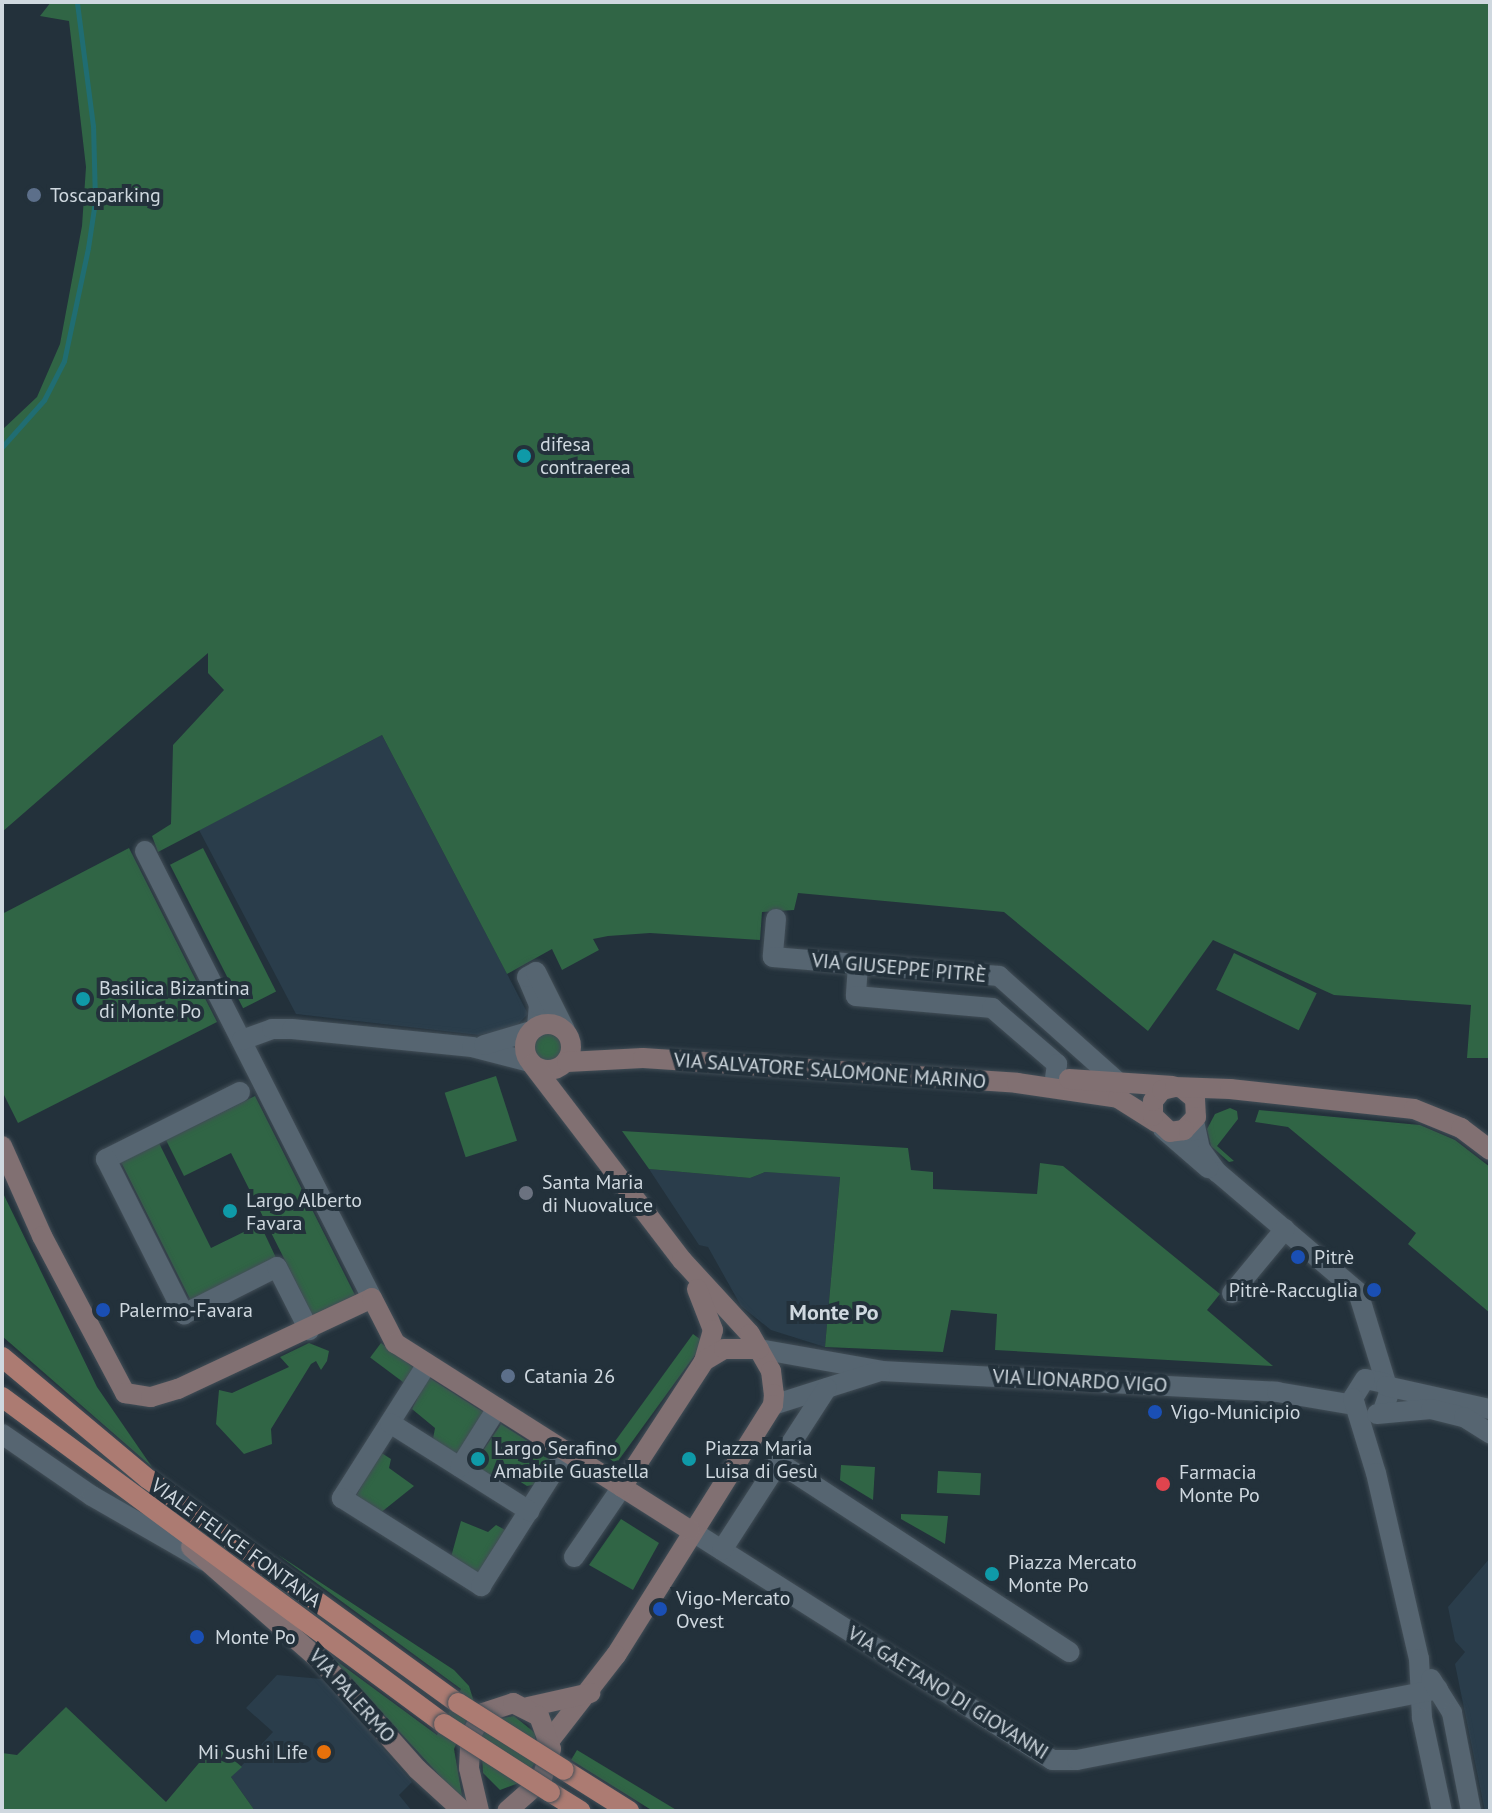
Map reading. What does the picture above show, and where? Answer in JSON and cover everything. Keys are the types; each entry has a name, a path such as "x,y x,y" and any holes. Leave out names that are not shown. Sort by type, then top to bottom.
{"main road":[{"path":"2,1357 148,1479 458,1703 629,1811"},
{"name":"VIALE FELICE FONTANA","path":"2,1397 148,1509 444,1724 529,1800 580,1811"}],"street":[{"path":"145,851 395,1343 690,1530"},
{"name":"VIA GIUSEPPE PITRÈ","path":"776,919 773,957 999,976 1118,1082"},
{"path":"858,965 856,996 992,1008 1057,1064 1055,1078"},
{"path":"890,999 892,968"},
{"path":"550,1740 590,1693 690,1530 773,1405 771,1371 759,1349 682,1260 573,1113 531,1063 525,1043 534,1029 539,1005 527,977 536,972 572,1045 562,1088 573,1113"},
{"path":"992,1008 999,976"},
{"path":"1023,1034 1041,1012"},
{"path":"472,1047 548,1024 590,1047 643,1058"},
{"path":"242,1040 272,1029 292,1029 472,1047 552,1071 566,1063 643,1058"},
{"name":"VIA SALVATORE SALOMONE MARINO","path":"643,1058 1017,1083"},
{"path":"1017,1083 1055,1078 1118,1082 1414,1109 1461,1128 1490,1150"},
{"path":"1017,1083 1118,1098 1159,1126 1199,1164 1217,1172"},
{"path":"1159,1126 1153,1101 1162,1090 1178,1087 1195,1099 1200,1149 1217,1172 1336,1271 1364,1303 1389,1397 1382,1411 1376,1473"},
{"path":"240,1092 106,1159 184,1314 277,1267 309,1330"},
{"path":"1159,1126 1184,1130 1220,1101 1266,1096"},
{"path":"2,1146 42,1236 125,1393 151,1397 178,1389 372,1298"},
{"path":"2,1173 42,1236"},
{"path":"1232,1293 1285,1229"},
{"path":"574,1557 704,1361 711,1319 682,1260"},
{"path":"1336,1271 1356,1320 1359,1383 1356,1407 1376,1473 1429,1691 1442,1811"},
{"path":"704,1361 724,1349 759,1349 882,1371"},
{"path":"427,1364 342,1498 481,1586 566,1452"},
{"path":"773,1405 882,1371"},
{"name":"VIA LIONARDO VIGO","path":"882,1371 1277,1392"},
{"path":"1277,1392 1359,1383 1385,1385 1490,1409"},
{"path":"722,1550 827,1388"},
{"path":"1277,1392 1356,1407 1368,1415 1382,1411 1442,1411 1490,1433"},
{"path":"460,1467 497,1408"},
{"path":"390,1423 529,1511"},
{"path":"2,1434 92,1496 279,1604"},
{"path":"778,1462 1070,1652"},
{"name":"VIA PALERMO","path":"148,1509 322,1662 417,1769"},
{"name":"VIA GAETANO DI GIOVANNI","path":"690,1530 1052,1760 1077,1760 1429,1691"},
{"path":"1429,1691 1452,1713 1471,1811"},
{"path":"479,1811 470,1776 469,1743 483,1713 505,1703 528,1707 590,1693"},
{"path":"470,1776 491,1800 529,1800 549,1766 550,1740 544,1721 528,1707"},
{"path":"417,1769 445,1811"},
{"path":"417,1769 463,1811"}],"shaded area":[{"path":"382,735 528,1014 513,1029 479,1035 296,1014 199,830"},
{"path":"649,1169 750,1178 765,1172 840,1176 825,1347 771,1330 741,1306 708,1247 699,1245"},
{"path":"1490,1558 1490,1811 1485,1811 1455,1664 1465,1652 1455,1641 1448,1607"},
{"path":"277,1675 322,1679 328,1684 412,1782 399,1795 412,1811 255,1811 231,1777 273,1732 246,1708"}],"green space":[{"path":"51,2 1490,2 1490,1058 1467,1058 1471,1005 1334,995 1213,940 1148,1031 1004,912 798,893 794,910 762,912 760,940 650,933 608,936 593,939 599,950 562,970 552,949 507,974 382,735 158,852 152,836 171,824 173,745 224,690 208,673 208,653 2,832 2,430 37,397 60,344 82,226 86,167 69,21 40,16"},
{"path":"129,848 217,1022 18,1123 2,1091 2,914"},
{"path":"203,848 276,991 243,1008 170,865"},
{"path":"1234,953 1317,993 1299,1030 1216,990"},
{"path":"548,1031 559,1036 564,1047 559,1058 548,1063 537,1058 532,1047 537,1036"},
{"path":"496,1076 517,1141 466,1157 445,1093"},
{"path":"255,1096 355,1295 313,1316 231,1153 184,1176 166,1140"},
{"path":"1230,1108 1237,1111 1238,1119 1217,1146 1234,1161 1229,1162 1211,1146 1207,1129 1215,1114"},
{"path":"1259,1110 1420,1125 1455,1140 1490,1167 1490,1313 1408,1244 1416,1233 1288,1127 1255,1122"},
{"path":"622,1131 908,1148 911,1170 933,1172 933,1189 1037,1194 1040,1163 1063,1166 1220,1294 1207,1310 1273,1366 995,1350 997,1314 951,1310 943,1352 825,1347 840,1177 765,1172 750,1178 649,1169"},
{"path":"159,1143 211,1248 260,1224 278,1262 193,1305 121,1162"},
{"path":"2,1191 97,1387 152,1467 2,1336"},
{"path":"693,1334 704,1342 616,1464 605,1455"},
{"path":"309,1343 329,1351 327,1361 321,1370 316,1361 311,1364 271,1429 272,1444 244,1454 216,1424 219,1390 232,1393 289,1367 280,1357"},
{"path":"381,1343 416,1369 405,1384 370,1357"},
{"path":"428,1377 483,1412 457,1454 433,1439 435,1428 412,1409"},
{"path":"501,1424 556,1459 538,1484 527,1486 505,1472 494,1478 474,1464"},
{"path":"380,1452 391,1459 389,1468 414,1486 379,1514 356,1496"},
{"path":"841,1465 875,1467 873,1500 840,1480"},
{"path":"938,1471 981,1473 980,1495 937,1493"},
{"path":"901,1514 948,1516 945,1544 901,1519"},
{"path":"621,1519 659,1543 633,1590 589,1565"},
{"path":"461,1521 488,1532 496,1525 509,1532 481,1576 451,1557"},
{"path":"277,1554 454,1670 469,1686 474,1702 454,1749 463,1801 331,1657 437,1735 461,1689"},
{"path":"66,1707 166,1802 215,1744 242,1767 231,1777 255,1811 2,1811 2,1753 17,1755"},
{"path":"514,1716 535,1733 535,1762 524,1781 500,1790 483,1773 481,1737 497,1719"},
{"path":"577,1750 678,1811 653,1811 571,1760"}],"waterway":[{"path":"2,447 44,400 64,361 88,248 95,201 93,126 77,2"}],"place":[{"name":"Toscaparking","path":"34,195"},
{"name":"difesa contraerea","path":"524,456"},
{"name":"Basilica Bizantina di Monte Po","path":"83,999"},
{"name":"Santa Maria di Nuovaluce","path":"526,1193"},
{"name":"Largo Alberto Favara","path":"230,1211"},
{"name":"Pitrè","path":"1298,1257"},
{"name":"Pitrè-Raccuglia","path":"1374,1290"},
{"name":"Palermo-Favara","path":"103,1310"},
{"name":"Catania 26","path":"508,1376"},
{"name":"Vigo-Municipio","path":"1155,1412"},
{"name":"Largo Serafino Amabile Guastella","path":"478,1459"},
{"name":"Piazza Maria Luisa di Gesù","path":"689,1459"},
{"name":"Farmacia Monte Po","path":"1163,1484"},
{"name":"Piazza Mercato Monte Po","path":"992,1574"},
{"name":"Vigo-Mercato Ovest","path":"660,1609"},
{"name":"Monte Po","path":"197,1637"},
{"name":"Mi Sushi Life","path":"324,1752"}],"district":[{"name":"Monte Po","path":"834,1313"}]}
